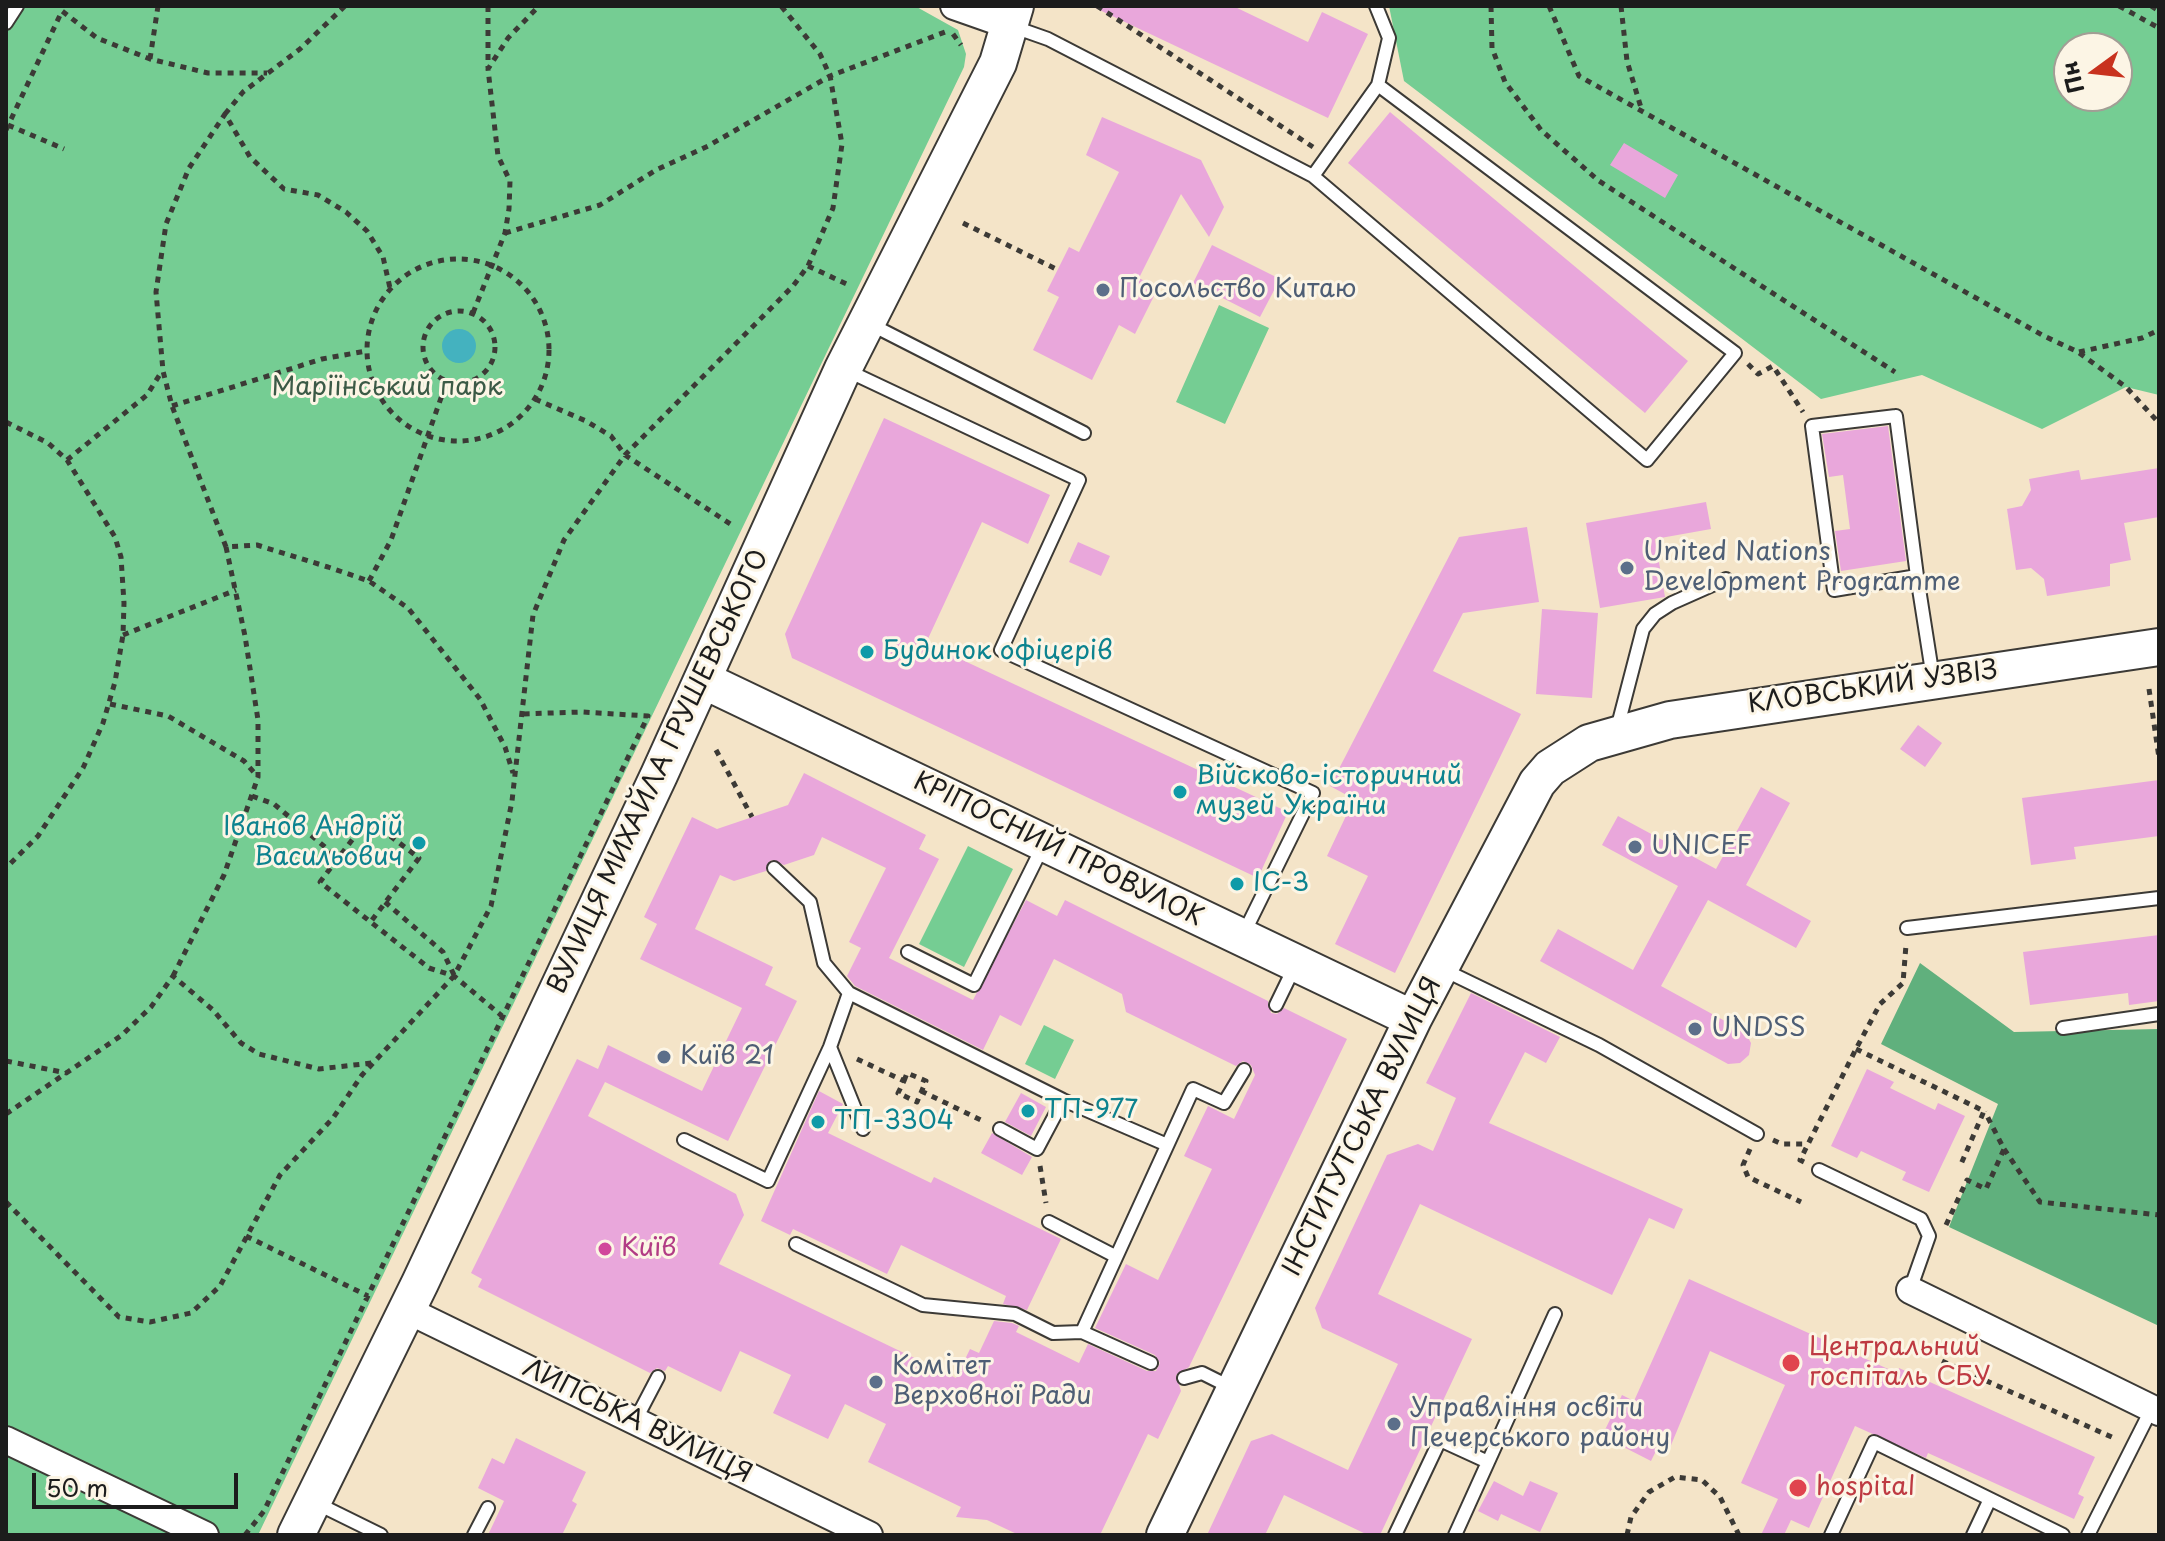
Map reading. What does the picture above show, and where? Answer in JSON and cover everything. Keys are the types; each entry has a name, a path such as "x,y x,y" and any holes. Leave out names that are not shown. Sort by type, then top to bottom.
{"street":[{"path":"954,6 1013,16"},
{"name":"ВУЛИЦЯ МИХАЙЛА ГРУШЕВСЬКОГО","path":"296,1535 703,680 843,369 998,63 1013,16"},
{"name":"КЛОВСЬКИЙ УЗВІЗ","path":"1603,737 1732,709 2159,647"},
{"name":"КРІПОСНИЙ ПРОВУЛОК","path":"703,680 1413,1019"},
{"name":"ІНСТИТУТСЬКА ВУЛИЦЯ","path":"1165,1535 1413,1019 1537,783 1550,768 1603,737"},
{"path":"1910,1290 2155,1410"},
{"name":"ЛИПСЬКА ВУЛИЦЯ","path":"405,1309 869,1535"},
{"path":"6,1440 205,1535"}],"lane":[{"path":"6,23 17,6"},
{"path":"1313,176 1378,85 1389,38 1376,6"},
{"path":"1013,16 1048,39 1313,176 1647,460 1735,353 1378,85"},
{"path":"866,323 1084,433"},
{"path":"843,369 1079,480 1001,650 1313,793 1242,937"},
{"path":"1917,576 1834,590 1812,426 1896,416 1933,678"},
{"path":"1603,737 1643,629 1655,614 1672,603 1726,579"},
{"path":"908,952 974,985 1045,843"},
{"path":"774,868 810,902 824,963 849,993 1063,1100 1165,1144"},
{"path":"1907,928 2159,898"},
{"path":"1276,1005 1296,963"},
{"path":"1441,968 1599,1045 1757,1134"},
{"path":"684,1140 768,1181 830,1047 849,993"},
{"path":"2063,1028 2159,1014"},
{"path":"830,1047 863,1129"},
{"path":"1082,1332 1165,1144 1193,1089 1224,1103 1244,1070"},
{"path":"1000,1129 1037,1149 1063,1100"},
{"path":"1819,1170 1921,1219 1929,1236 1910,1290"},
{"path":"1049,1222 1115,1256"},
{"path":"796,1244 923,1305 1015,1314 1053,1333 1082,1332 1151,1363"},
{"path":"1455,1535 1555,1314"},
{"path":"1184,1378 1202,1373 1235,1389"},
{"path":"635,1421 658,1377"},
{"path":"2088,1535 2155,1410"},
{"path":"1395,1535 1440,1440 1488,1462"},
{"path":"1831,1535 1874,1442 2063,1535"},
{"path":"1973,1535 1990,1499"},
{"path":"312,1501 381,1535"},
{"path":"474,1535 488,1508"}],"path":[{"path":"150,59 158,6"},
{"path":"6,1114 136,1022 173,976 224,875 258,777 258,720 236,590 226,547 172,406 163,371 156,292 166,224 189,168 243,92 300,49 345,6"},
{"path":"473,313 505,233 510,181 498,156 488,69 488,6"},
{"path":"488,69 508,38 539,6"},
{"path":"6,1202 94,1295 127,1321 164,1321 202,1306 220,1286 280,1175 333,1118 349,1090 454,976 491,906 514,778 533,615 564,540 625,455 793,286 808,266 833,208 842,144 830,76 820,54 781,6"},
{"path":"1097,6 1328,156"},
{"path":"1491,6 1492,48 1505,82 1541,130 1599,181 1895,372"},
{"path":"1549,6 1579,76 2044,336 2078,352 2126,387 2159,423"},
{"path":"1621,6 1627,61 1642,111"},
{"path":"2119,6 2159,28"},
{"path":"2151,6 2159,11"},
{"path":"64,149 7,128 60,8 97,38 150,59 208,73 267,73"},
{"path":"505,233 600,205 656,170 708,146 830,76 941,33 951,31 961,45"},
{"path":"225,114 250,157 284,189 318,195 346,212 367,231 383,257 390,288"},
{"path":"963,223 1058,270"},
{"path":"465,259 493,265 529,292 541,312 549,356 535,399 522,415 488,437 448,441 428,437 396,418 374,388 366,351 372,318 390,288 412,271 437,261 465,259"},
{"path":"808,266 851,286"},
{"path":"449,312 473,313 488,324 493,335 493,360 482,375 471,381 447,381 432,371 426,360 423,343 426,331 433,321 449,312"},
{"path":"2078,352 2142,338 2159,330"},
{"path":"172,406 322,359 366,351"},
{"path":"1735,353 1758,374 1773,366 1812,426"},
{"path":"67,460 147,395 163,371"},
{"path":"369,581 391,540 447,381"},
{"path":"535,399 611,436 625,455 735,527"},
{"path":"6,422 48,443 67,460 118,547 123,578 123,635 110,704 83,768 69,792 38,836 6,868"},
{"path":"226,547 257,545 369,581 408,608 459,668 492,720 514,778"},
{"path":"123,635 236,590"},
{"path":"2149,689 2159,758"},
{"path":"110,704 168,716 244,761 258,777"},
{"path":"245,1535 264,1511 648,716 582,712 520,714"},
{"path":"716,750 752,817"},
{"path":"251,796 274,804 338,858"},
{"path":"372,920 419,858 368,819 320,882 429,968 454,976 502,1016"},
{"path":"385,902 443,952 454,976"},
{"path":"1801,1202 1748,1177 1743,1165 1757,1134 1782,1144 1807,1144 1880,1004 1903,983 1907,928"},
{"path":"173,976 213,1010 241,1043 259,1054 319,1069 374,1062"},
{"path":"830,1047 904,1081"},
{"path":"1856,1049 1984,1111 2004,1149 2040,1202 2159,1215"},
{"path":"6,1061 67,1073"},
{"path":"907,1073 926,1081 917,1102 898,1093 904,1081 907,1073"},
{"path":"921,1091 1000,1129"},
{"path":"1961,1164 1984,1111"},
{"path":"1037,1149 1049,1222"},
{"path":"1953,1205 1967,1180 1986,1189 2004,1149"},
{"path":"246,1236 368,1296"},
{"path":"1942,1361 2133,1447"},
{"path":"1627,1535 1631,1517 1649,1492 1675,1477 1702,1480 1720,1497 1739,1535"}],"green space":[{"name":"Маріїнський парк","path":"6,6 915,6 958,30 966,54 964,67 258,1535 6,1535"},
{"path":"1389,6 2159,6 2159,395 2126,387 2042,429 1922,375 1821,399 1404,81"},
{"path":"1219,305 1269,328 1225,424 1176,402"},
{"path":"968,846 1013,869 964,967 919,944"},
{"path":"1920,963 2014,1032 2159,1029 2159,1326 1949,1227 1998,1104 1881,1044"},
{"path":"1044,1025 1074,1040 1055,1079 1025,1064"}],"water":[{"path":"459,329 471,334 476,346 471,358 459,363 447,358 442,346 447,334"}],"building":[{"path":"1091,6 1233,6 1308,42 1322,12 1368,34 1328,118"},
{"path":"1390,112 1688,361 1645,413 1348,163"},
{"name":"Посольство Китаю","path":"1102,117 1201,160 1224,207 1209,237 1181,194 1139,278 1158,288 1135,334 1119,325 1092,380 1033,350 1059,297 1047,291 1069,247 1079,252 1119,172 1086,155"},
{"path":"1624,143 1678,175 1665,198 1610,165"},
{"path":"1212,245 1280,279 1260,317 1193,283"},
{"name":"Будинок офіцерів","path":"884,418 1050,495 1028,544 982,522 926,643 1288,812 1258,878 792,658 785,634"},
{"path":"1888,426 1906,561 1841,571 1835,531 1850,529 1843,475 1829,477 1822,434"},
{"path":"2159,468 2159,517 2124,523 2131,560 2110,564 2110,586 2047,596 2044,579 2031,568 2016,570 2007,509 2022,506 2031,490 2029,479 2079,470 2081,480"},
{"name":"United Nations Development Programme","path":"1706,502 1711,529 1655,539 1665,597 1600,608 1586,523"},
{"path":"1527,527 1539,602 1463,613 1433,671 1521,714 1395,973 1335,944 1368,876 1327,856 1354,799 1330,786 1459,537"},
{"path":"1078,542 1110,556 1101,576 1069,562"},
{"path":"1542,609 1598,613 1592,698 1536,694"},
{"path":"1918,725 1942,743 1925,767 1900,749"},
{"path":"804,773 926,835 919,849 939,859 889,958 973,1000 1026,900 1057,916 1065,900 1268,1001 1271,1013 1277,1014 1284,1008 1347,1039 1189,1367 1176,1375 1181,1391 1158,1439 1148,1434 1100,1535 1019,1535 987,1520 956,1517 961,1507 868,1462 886,1424 845,1404 828,1439 773,1413 791,1375 740,1351 721,1392 668,1366 665,1371 657,1368 650,1373 478,1287 482,1279 471,1273 577,1059 598,1069 608,1045 702,1091 742,1008 640,959 657,924 644,917 692,817 717,829 788,805","holes":["822,837 886,868 849,942 861,948 847,976 855,986 983,1050 1000,1015 1021,1026 1054,959 1122,994 1126,1012 1236,1066 1243,1061 1251,1065 1255,1075 1234,1119 1208,1106 1184,1156 1212,1169 1158,1280 1126,1264 1095,1328 1155,1355 1160,1363 1156,1371 1147,1371 1088,1344 1079,1363 1016,1332 1019,1326 994,1321 979,1353 970,1349 956,1378 719,1264 744,1215 736,1194 588,1116 605,1082 728,1141 797,1001 765,985 773,967 695,929 720,875 734,881 766,871 771,860 784,865 814,855"]},
{"path":"2159,780 2159,836 2074,847 2076,859 2031,865 2022,798"},
{"path":"1761,787 1790,803 1746,885 1811,921 1796,948 1708,900 1661,986 1745,1032 1751,1043 1749,1055 1740,1063 1728,1064 1540,961 1558,929 1633,970 1678,886 1602,845 1618,816 1716,869"},
{"path":"2159,935 2159,1001 2129,1005 2128,993 2030,1005 2023,952"},
{"path":"1471,993 1560,1037 1546,1063 1525,1052 1489,1123 1683,1209 1674,1229 1649,1218 1612,1295 1420,1204 1378,1294 1472,1339 1380,1535 1368,1535 1284,1495 1265,1535 1207,1535 1251,1441 1272,1434 1348,1470 1398,1364 1322,1328 1315,1308 1387,1155 1418,1144 1433,1151 1456,1098 1426,1083"},
{"path":"1867,1069 1894,1082 1890,1088 1935,1110 1938,1103 1965,1116 1929,1192 1902,1180 1906,1172 1861,1151 1857,1158 1831,1146"},
{"path":"819,1091 843,1104 828,1133 931,1183 934,1177 1061,1239 1027,1310 1003,1304 1006,1296 901,1245 887,1274 793,1229 790,1235 761,1221"},
{"name":"ТП-977","path":"1021,1093 1046,1107 1031,1136 1005,1122"},
{"path":"992,1133 1032,1157 1022,1175 981,1153"},
{"path":"1689,1279 1897,1373 1899,1368 2095,1457 2078,1494 2084,1497 2074,1519 1928,1453 1926,1458 1855,1426 1809,1528 1791,1520 1784,1535 1761,1535 1778,1499 1741,1483 1785,1385 1710,1351 1669,1450 1659,1445 1651,1461 1602,1436 1622,1395 1634,1401"},
{"path":"516,1438 586,1472 572,1501 577,1504 562,1535 488,1535 504,1501 478,1488 492,1458 504,1464"},
{"path":"1494,1481 1523,1496 1530,1481 1558,1493 1540,1532 1501,1514 1498,1521 1478,1511"}],"place":[{"name":"Посольство Китаю","path":"1103,290"},
{"name":"United Nations Development Programme","path":"1627,568"},
{"name":"Будинок офіцерів","path":"867,652"},
{"name":"Війсково-історичний музей України","path":"1180,792"},
{"name":"Іванов Андрій Васильович","path":"419,843"},
{"name":"UNICEF","path":"1635,847"},
{"name":"ІС-3","path":"1237,884"},
{"name":"UNDSS","path":"1695,1029"},
{"name":"Київ 21","path":"664,1057"},
{"name":"ТП-977","path":"1028,1111"},
{"name":"ТП-3304","path":"818,1122"},
{"name":"Київ","path":"605,1249"},
{"name":"Центральний госпіталь СБУ","path":"1791,1363"},
{"name":"Комітет Верховної Ради","path":"876,1382"},
{"name":"Управління освіти Печерського району","path":"1394,1424"},
{"name":"hospital","path":"1798,1488"}]}
